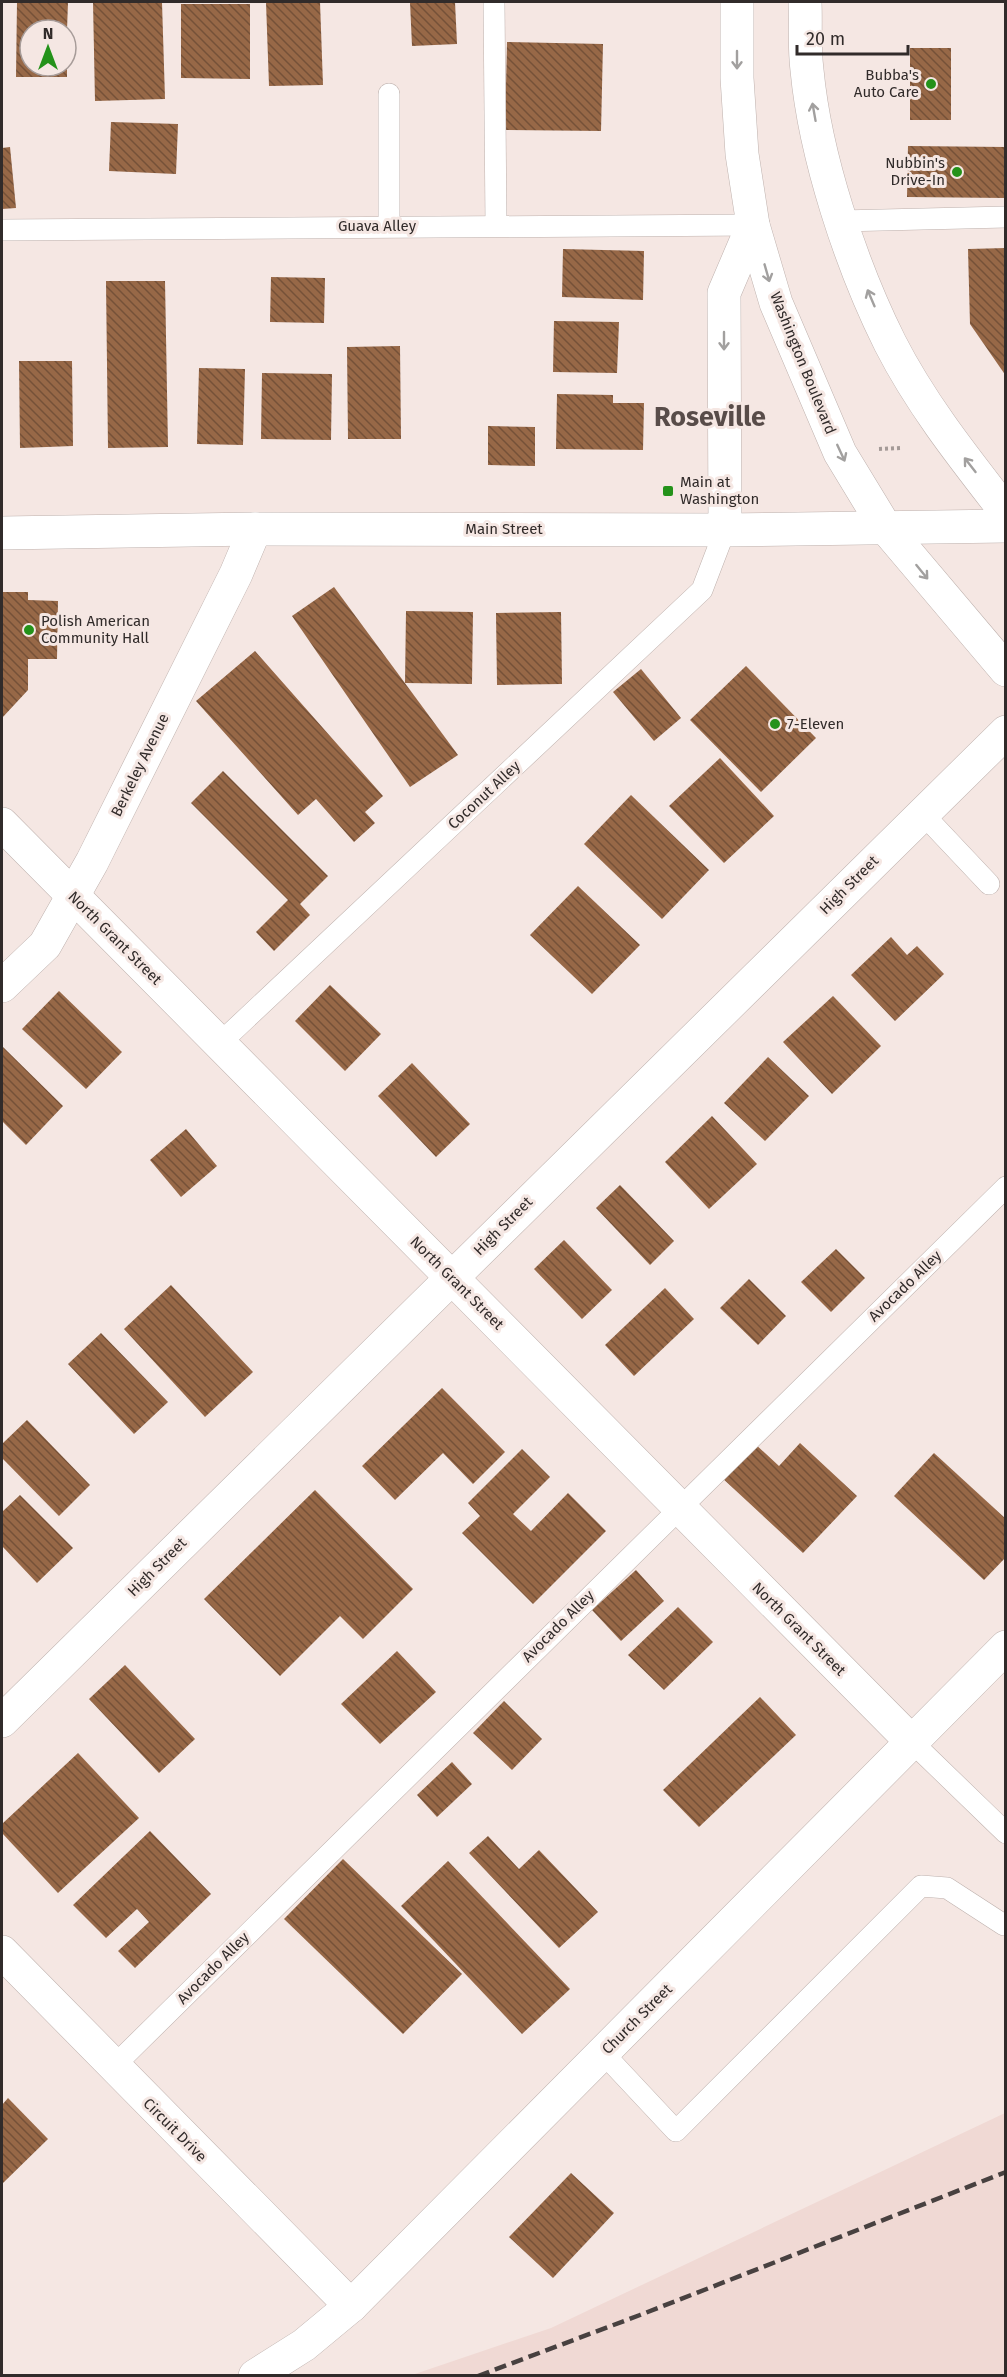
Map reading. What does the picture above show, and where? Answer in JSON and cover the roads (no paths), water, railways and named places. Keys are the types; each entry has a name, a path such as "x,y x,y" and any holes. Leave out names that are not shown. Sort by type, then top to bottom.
{"street":[{"name":"Washington Boulevard","path":"737,2 742,154 753,225 776,303 806,377 845,462 885,527 999,650"},
{"path":"805,2 807,70 819,141 841,221 890,343 925,403 1005,512"},
{"path":"725,530 724,293 753,225"},
{"name":"Main Street","path":"2,533 255,529 725,530 1005,526"},
{"name":"Berkeley Avenue","path":"2,986 45,945 92,862 236,574 255,529"},
{"name":"High Street","path":"2,1720 1005,732"},
{"name":"North Grant Street","path":"2,824 913,1743"},
{"name":"Church Street","path":"255,2376 304,2345 351,2306 913,1743 1005,1647"},
{"name":"Circuit Drive","path":"2,1952 112,2067 351,2306"}],"lane":[{"path":"494,2 496,225"},
{"path":"388,94 388,226"},
{"path":"841,221 1005,217"},
{"name":"Guava Alley","path":"2,230 753,225"},
{"name":"Coconut Alley","path":"219,1044 702,590 725,530"},
{"path":"922,813 989,884"},
{"name":"Avocado Alley","path":"112,2067 1005,1187"},
{"path":"913,1743 1005,1833"},
{"path":"603,2053 676,2131 921,1886 947,1888 1004,1925 1005,1923"}],"railway":[{"path":"478,2376 1006,2172"}],"place":[{"name":"Bubba's Auto Care","path":"931,84"},
{"name":"Nubbin's Drive-In","path":"957,172"},
{"name":"Main at Washington","path":"668,491"},
{"name":"Polish American Community Hall","path":"29,630"},
{"name":"7-Eleven","path":"775,724"}],"district":[{"name":"Roseville","path":"710,417"}]}
